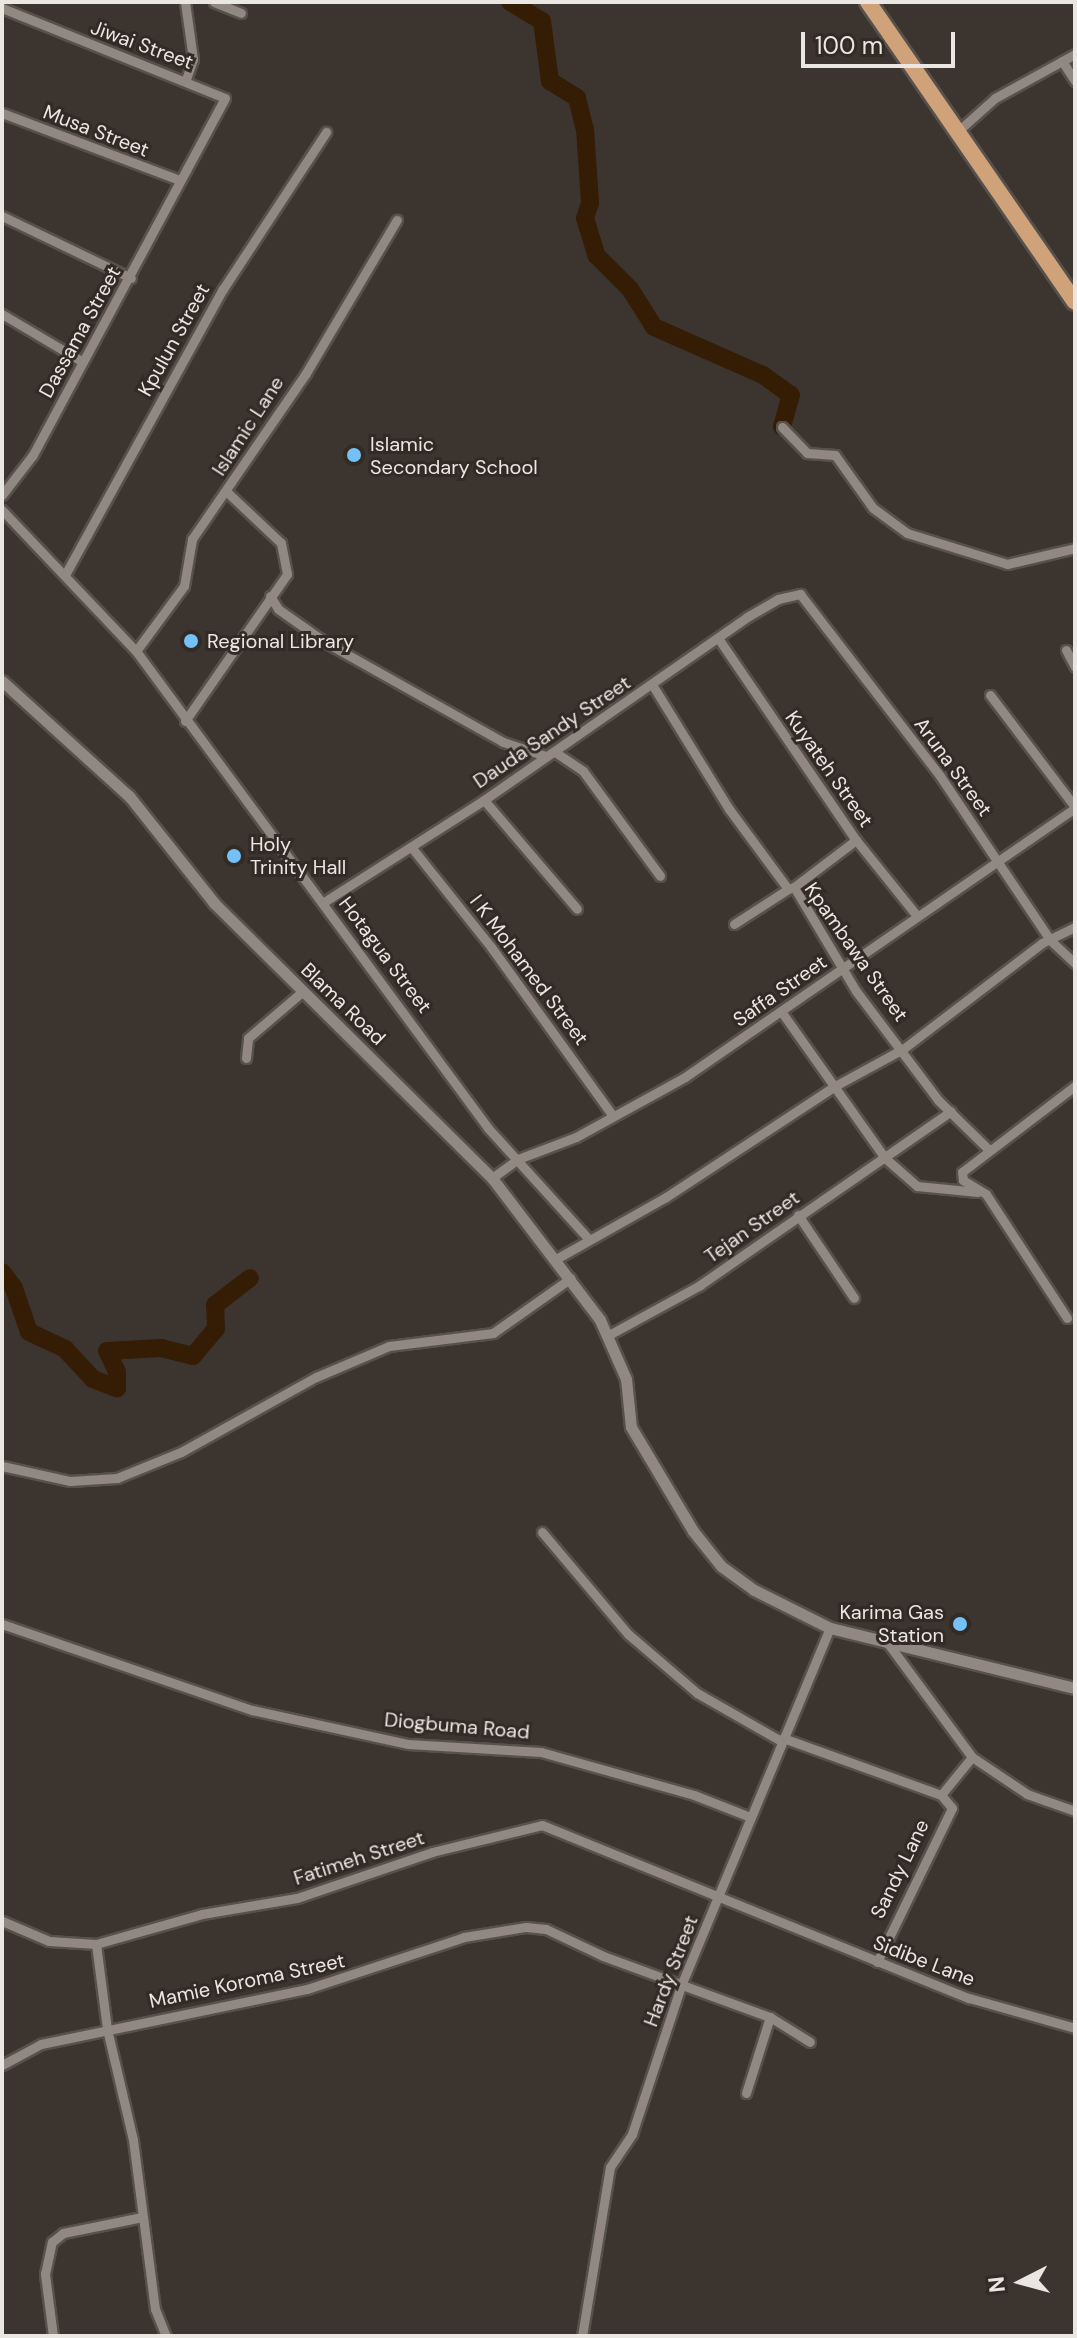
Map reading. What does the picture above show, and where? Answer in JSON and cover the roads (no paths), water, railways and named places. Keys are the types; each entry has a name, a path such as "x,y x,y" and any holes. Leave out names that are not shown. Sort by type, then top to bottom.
{"highway":[{"path":"868,2 1075,302"}],"street":[{"path":"185,2 193,59 186,79"},
{"path":"214,2 241,13"},
{"name":"Jiwai Street","path":"2,8 186,79 225,98"},
{"path":"957,132 995,98 1075,54"},
{"path":"1062,61 1075,81"},
{"name":"Dassama Street","path":"2,495 32,456 131,278 179,180 225,98"},
{"name":"Musa Street","path":"2,113 179,180"},
{"name":"Kpulun Street","path":"66,573 223,289 326,132"},
{"path":"2,216 131,278"},
{"name":"Islamic Lane","path":"136,651 184,586 192,539 227,492 397,220"},
{"path":"2,314 83,362"},
{"path":"782,427 807,453 835,455 873,508 907,533 1007,564 1075,548"},
{"path":"185,721 287,574 287,556 281,543 227,492"},
{"name":"Hotagua Street","path":"2,510 66,573 136,651 488,1128 587,1237"},
{"name":"Dauda Sandy Street","path":"324,902 484,800 778,599 800,594"},
{"name":"Aruna Street","path":"800,594 940,776 1050,940 1075,963"},
{"path":"270,596 278,609 325,642 503,742 551,754 583,771 660,876"},
{"name":"Kuyateh Street","path":"718,638 856,840 917,916"},
{"path":"1066,650 1075,667"},
{"name":"Blama Road","path":"2,681 129,796 214,903 492,1178 571,1278 607,1336 626,1379 631,1427 693,1531 721,1566 754,1590 830,1628"},
{"name":"Kpambawa Street","path":"653,686 729,809 791,888 903,1049 951,1111 988,1149"},
{"path":"990,695 1075,808"},
{"path":"484,800 577,909"},
{"name":"Saffa Street","path":"492,1178 518,1159 613,1116 783,1014 844,967 1075,808"},
{"path":"734,924 791,888 856,840"},
{"name":"I K Mohamed Street","path":"412,848 491,947 613,1116"},
{"path":"556,1259 587,1237 666,1197 835,1086 903,1049 1050,940 1075,927"},
{"path":"246,1058 248,1038 303,991"},
{"path":"783,1014 885,1158 909,1180 917,1186 986,1194"},
{"path":"1067,1318 986,1194 963,1180 962,1172 988,1149 1075,1086"},
{"name":"Tejan Street","path":"607,1336 700,1285 951,1111"},
{"path":"798,1215 854,1298"},
{"path":"2,1466 30,1475 105,1481 181,1452 330,1371 405,1341 493,1333 571,1278"},
{"path":"542,1532 628,1634 697,1693 782,1740 941,1795 972,1757"},
{"name":"Diogbuma Road","path":"2,1624 223,1702 408,1744 563,1757 750,1817"},
{"path":"830,1628 1075,1688"},
{"name":"Hardy Street","path":"582,2336 610,2167 632,2134 682,1983 830,1628"},
{"path":"887,1642 972,1757 1027,1794 1075,1811"},
{"name":"Sandy Lane","path":"877,1962 952,1808 941,1795"},
{"name":"Fatimeh Street","path":"2,1921 49,1941 96,1944 202,1914 297,1898 432,1852 542,1825 719,1899"},
{"name":"Sidibe Lane","path":"719,1899 969,1998 1075,2028"},
{"name":"Mamie Koroma Street","path":"2,2065 41,2044 307,1989 499,1930 546,1929 603,1956 770,2017 810,2042"},
{"path":"96,1944 107,2029 133,2140 155,2309 166,2336"},
{"path":"746,2093 770,2017"},
{"path":"53,2336 45,2261 57,2235 142,2217"}],"waterway":[{"path":"510,2 542,21 550,81 577,98 585,129 590,203 585,218 596,255 630,289 654,327 763,375 791,395 782,427"},
{"path":"2,1272 14,1288 29,1332 65,1349 93,1379 117,1388 117,1372 107,1351 161,1348 193,1356 216,1329 215,1305 250,1278"}],"place":[{"name":"Islamic Secondary School","path":"354,455"},
{"name":"Regional Library","path":"191,641"},
{"name":"Holy Trinity Hall","path":"234,856"},
{"name":"Karima Gas Station","path":"960,1624"}]}
